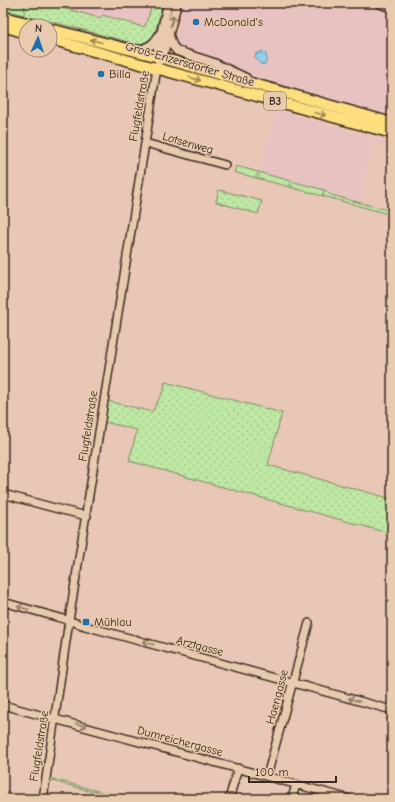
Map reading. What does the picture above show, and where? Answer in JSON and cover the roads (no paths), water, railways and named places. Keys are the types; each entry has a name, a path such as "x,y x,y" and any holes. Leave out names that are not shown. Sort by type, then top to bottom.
{"main road":[{"path":"3,17 18,21"},
{"path":"3,26 18,30"},
{"name":"Groß-Enzersdorfer Straße","path":"58,31 392,123"},
{"name":"Groß-Enzersdorfer Straße","path":"58,41 392,134"}],"street":[{"path":"160,58 158,48 168,3"},
{"path":"160,58 165,48 177,3"},
{"path":"379,3 392,8"},
{"path":"134,51 147,48 153,44 162,27"},
{"path":"168,35 172,45 177,51 214,63 273,90"},
{"name":"Flugfeldstraße","path":"43,799 145,143 157,68 160,58"},
{"name":"Lotsenweg","path":"145,143 225,165"},
{"path":"3,494 87,516"},
{"name":"Arztgasse","path":"3,602 70,622 392,710"},
{"name":"Haengasse","path":"267,776 309,623"},
{"name":"Dumreichergasse","path":"3,705 48,718 56,718 350,799"},
{"path":"229,799 238,768"},
{"path":"292,799 296,784"}],"water":[{"path":"262,51 266,54 267,58 264,65 255,58 256,53"}],"place":[{"name":"McDonald's","path":"196,22"},
{"name":"Billa","path":"101,74"},
{"name":"Mühlau","path":"86,622"}]}
